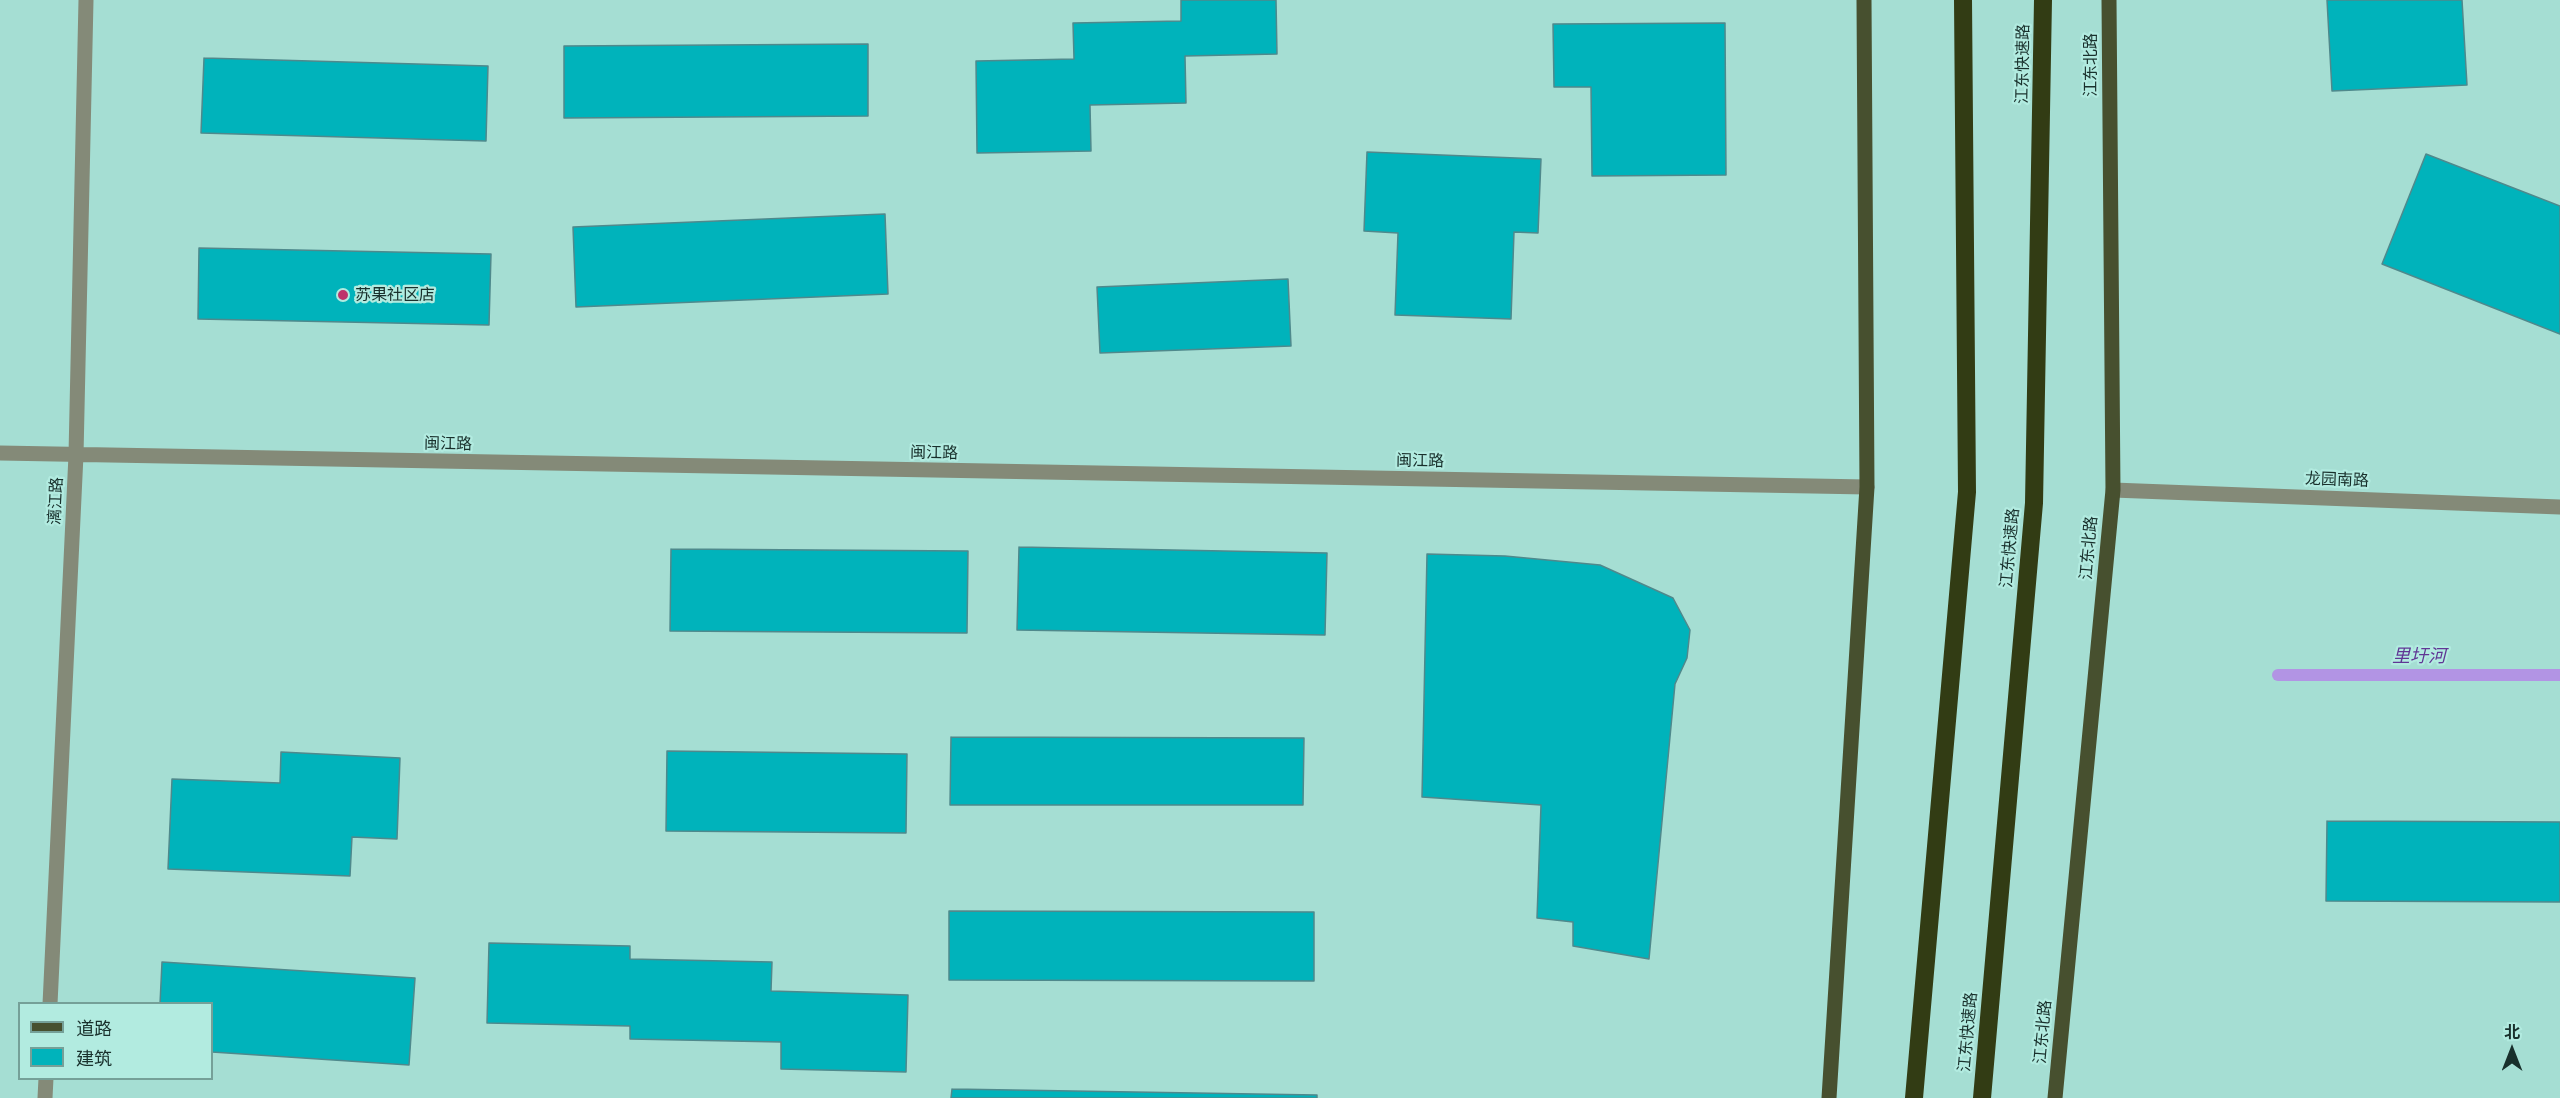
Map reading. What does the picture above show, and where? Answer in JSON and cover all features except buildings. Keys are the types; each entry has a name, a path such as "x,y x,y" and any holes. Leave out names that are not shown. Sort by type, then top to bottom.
{"highway":[{"path":"1914,1098 1967,492 1963,0"},
{"name":"江东快速路","path":"1982,1098 2034,503 2043,0"}],"main road":[{"path":"1829,1098 1867,487 1864,0"},
{"name":"江东北路","path":"2055,1098 2113,490 2109,0"}],"street":[{"name":"漓江路","path":"50,1002 76,455 86,0"},
{"name":"闽江路","path":"0,453 1867,487"},
{"name":"龙园南路","path":"2113,490 2560,507"},
{"path":"45,1098 46,1080"}],"waterway":[{"name":"里圩河","path":"2278,675 2560,675"}],"place":[{"name":"苏果社区店","path":"343,295"}]}
